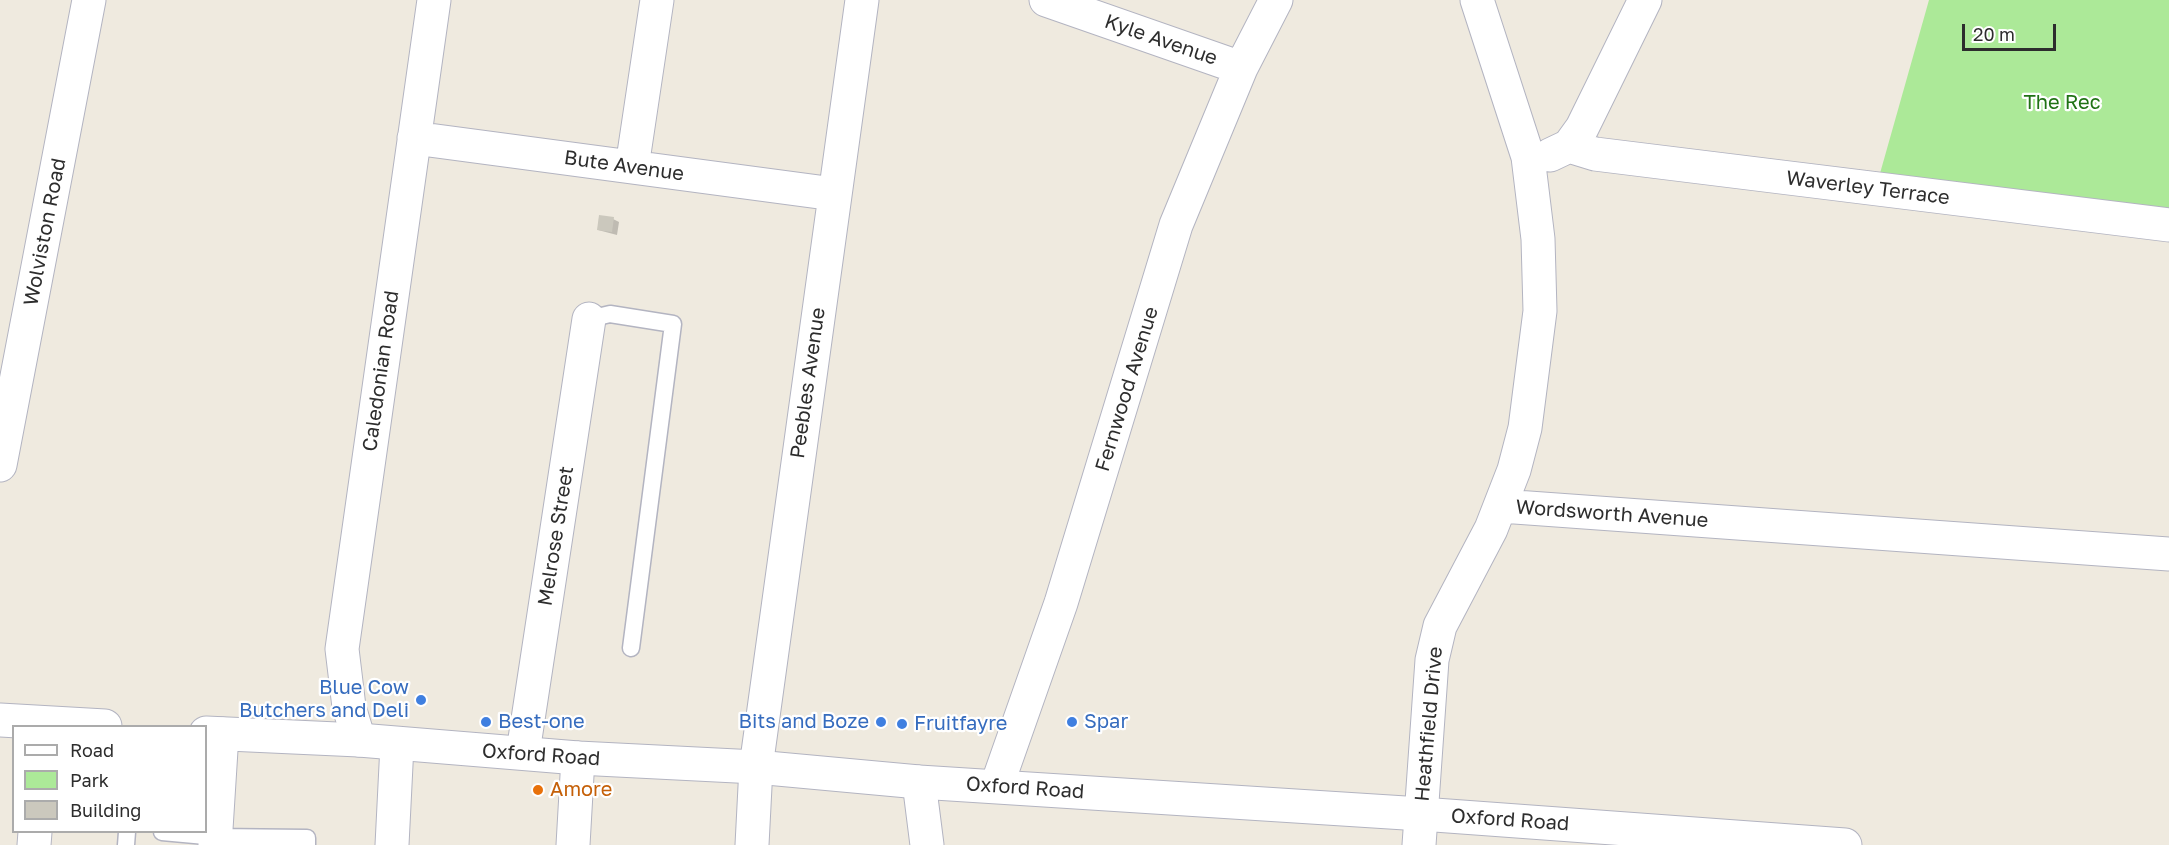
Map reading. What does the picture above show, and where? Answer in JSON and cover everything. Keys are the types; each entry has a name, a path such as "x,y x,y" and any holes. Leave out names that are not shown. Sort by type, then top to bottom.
{"street":[{"name":"Wolviston Road","path":"0,465 89,0"},
{"name":"Caledonian Road","path":"359,741 349,707 342,649 434,0"},
{"path":"632,167 657,0"},
{"name":"Peebles Avenue","path":"752,845 756,767 862,0"},
{"name":"Kyle Avenue","path":"1046,0 1241,68"},
{"name":"Fernwood Avenue","path":"998,785 1061,603 1176,225 1241,68 1276,0"},
{"name":"Wordsworth Avenue","path":"1477,0 1528,157 1538,238 1540,311 1525,428 1501,506 2169,554"},
{"path":"1528,157 1549,155 1569,146 1582,128 1645,0"},
{"name":"Bute Avenue","path":"414,138 834,194"},
{"name":"Waverley Terrace","path":"1569,146 1595,154 2169,225"},
{"name":"Melrose Street","path":"524,752 589,319"},
{"name":"Heathfield Drive","path":"1420,829 1428,697 1440,626 1501,506"},
{"path":"0,720 73,725"},
{"path":"214,733 215,841"},
{"name":"Oxford Road","path":"214,733 524,752 578,758 756,767 919,782 998,785 1420,829 1845,845"},
{"path":"392,845 397,745"},
{"path":"573,845 578,758"},
{"path":"919,782 927,845"}],"lane":[{"path":"589,319 610,314 673,324 631,648"},
{"path":"173,833 215,841 307,838 307,845"}],"green space":[{"name":"The Rec","path":"1929,0 2169,0 2169,220 1877,184"}],"building":[{"path":"599,215 614,217 612,232 597,230"}],"place":[{"name":"Blue Cow Butchers and Deli","path":"421,700"},
{"name":"Best-one","path":"486,722"},
{"name":"Bits and Boze","path":"881,722"},
{"name":"Spar","path":"1072,722"},
{"name":"Fruitfayre","path":"902,724"},
{"name":"Amore","path":"538,790"}]}
